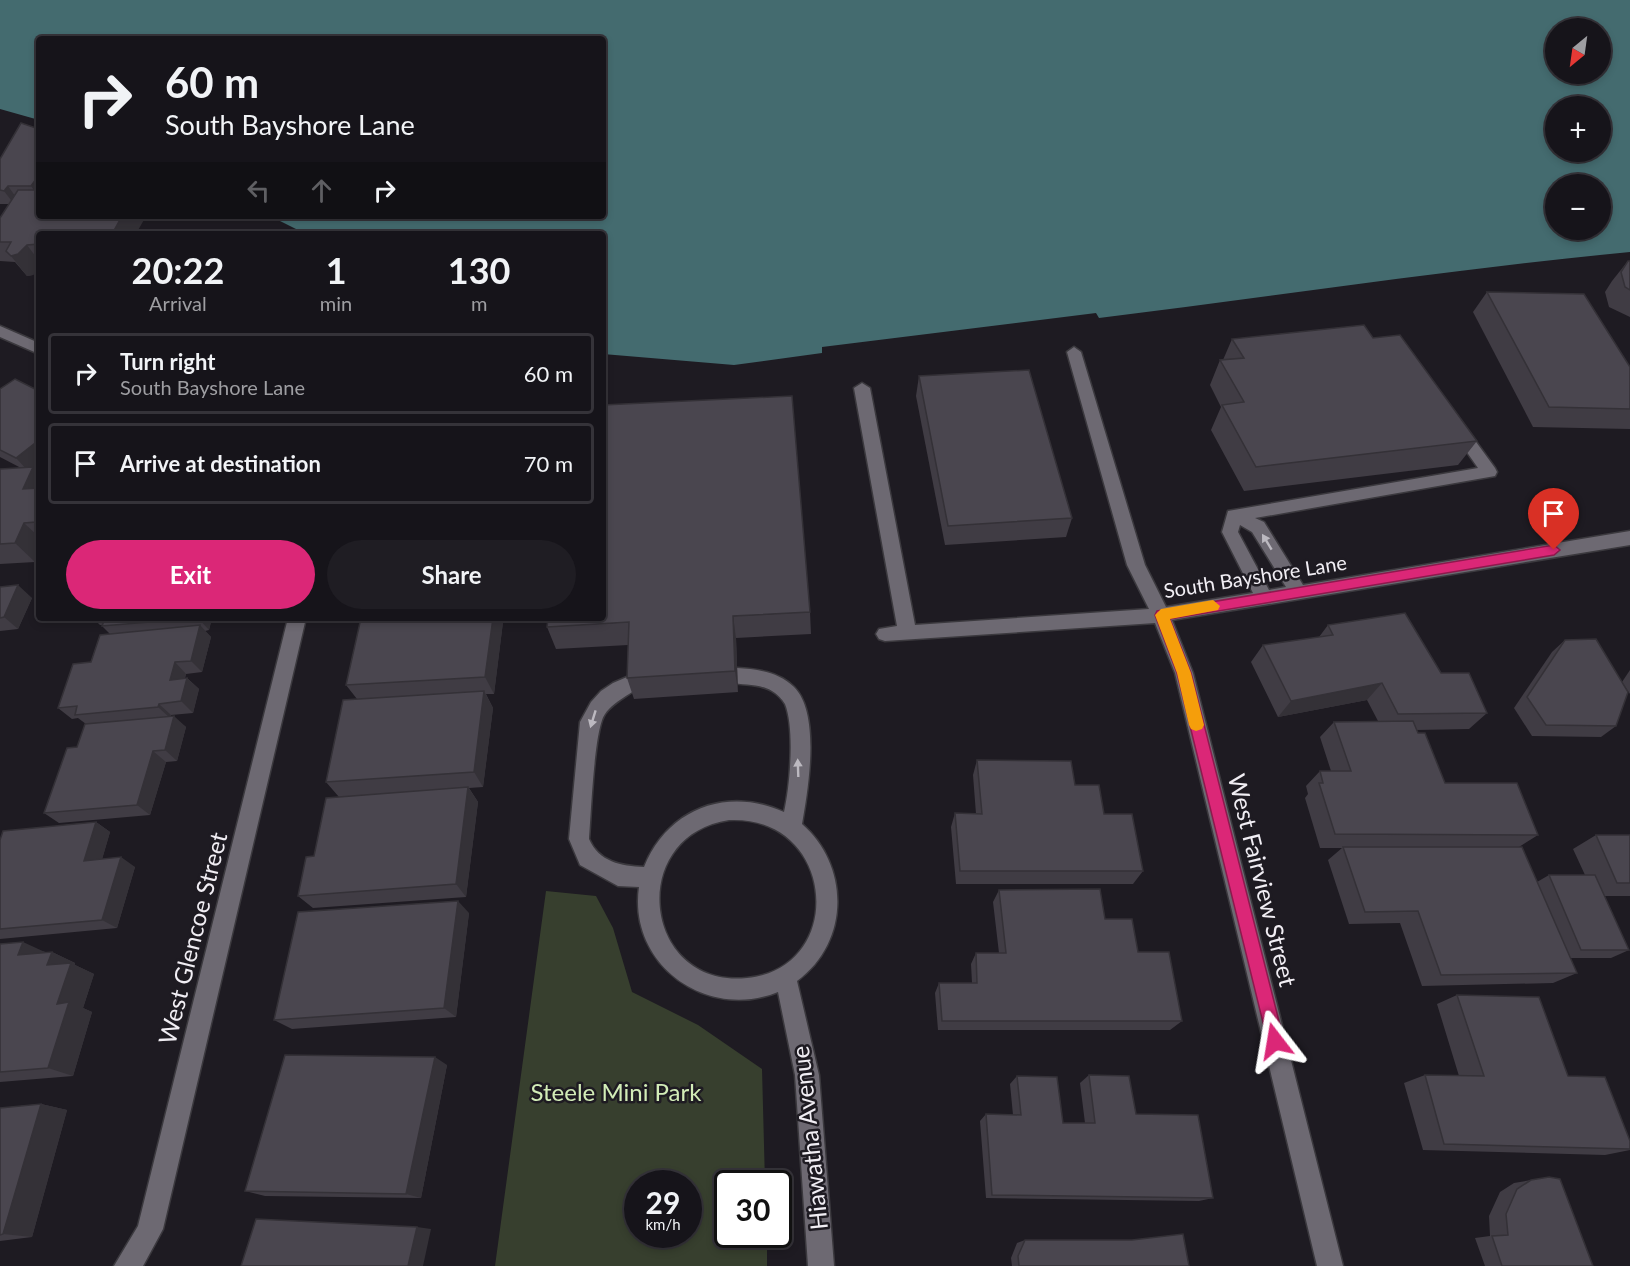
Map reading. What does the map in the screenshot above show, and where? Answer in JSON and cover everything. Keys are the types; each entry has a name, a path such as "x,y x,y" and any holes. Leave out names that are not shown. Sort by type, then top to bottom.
{"street":[{"path":"0,331 36,348"},
{"name":"West Fairview Street","path":"1074,352 1136,565 1161,615 1184,673 1330,1266"},
{"path":"862,388 907,632"},
{"path":"1234,514 1490,472 1449,414"},
{"path":"1234,514 1258,527 1298,592"},
{"path":"1234,514 1230,532 1264,597"},
{"name":"South Bayshore Lane","path":"885,634 1161,615 1630,538"},
{"name":"West Glencoe Street","path":"127,1266 139,1251 150,1229 296,621"},
{"path":"737,676 761,678 780,686 792,698 796,713 799,785 792,825"},
{"path":"634,682 609,693 597,706 590,722 579,839 587,858 603,868 618,876 650,878"},
{"path":"752,811 773,816 792,825 810,842 822,862 829,886 829,911 820,936 806,958 785,975 762,985 737,989 713,987 690,978 672,964 657,945 649,923 647,900 650,878 660,858 673,840 709,816 752,811"},
{"name":"Hiawatha Avenue","path":"785,975 807,1075 821,1266"}],"green space":[{"name":"Steele Mini Park","path":"546,891 596,896 613,928 632,992 698,1025 762,1069 765,1170 714,1170 714,1248 767,1248 767,1266 495,1266"}],"water":[{"path":"0,0 1630,0 1630,252 1430,275 1099,318 1096,313 822,347 822,353 734,365 606,354 606,231 300,231 276,219 606,219 606,36 36,36 36,119 0,109"}],"building":[{"path":"21,123 36,128 36,179 31,186 8,186 4,191 0,190 0,159"},
{"path":"18,190 36,190 36,219 120,219 114,231 36,231 36,244 27,245 18,254 11,256 6,251 11,242 0,242 0,218"},
{"path":"1630,261 1630,290 1625,287 1621,272"},
{"path":"1487,292 1584,294 1630,367 1630,409 1549,407"},
{"path":"1364,325 1373,338 1400,335 1477,441 1256,467 1222,405 1244,402 1220,360 1244,358 1232,339"},
{"path":"1029,370 1072,518 948,526 919,376"},
{"path":"15,379 36,390 36,445 34,444 16,458 0,450 0,389"},
{"path":"792,396 810,612 733,616 735,671 627,678 629,622 547,627 548,621 606,621 606,405"},
{"path":"33,467 23,489 36,488 36,522 24,523 15,543 0,544 0,469"},
{"path":"18,585 4,617 0,618 0,587"},
{"path":"1405,613 1441,673 1469,673 1487,713 1398,714 1382,683 1291,701 1263,645 1333,635 1328,625"},
{"path":"104,621 162,621 102,626"},
{"path":"360,621 493,621 485,677 346,685"},
{"path":"200,625 191,661 175,662 170,680 187,678 181,701 159,704 158,707 75,715 77,706 58,708 73,664 91,662 100,635"},
{"path":"1596,639 1628,692 1616,726 1546,725 1527,697 1565,640"},
{"path":"484,691 474,772 326,782 343,700"},
{"path":"174,716 165,750 153,751 137,805 44,813 67,748 77,747 85,724"},
{"path":"1413,721 1418,733 1425,733 1445,783 1517,783 1538,835 1335,834 1319,783 1323,783 1320,771 1351,771 1334,722"},
{"path":"977,760 1071,761 1075,785 1099,785 1104,814 1132,814 1143,871 960,871 955,813 982,814"},
{"path":"468,787 456,884 298,896 306,857 314,856 326,798"},
{"path":"96,822 84,861 121,857 102,920 0,929 0,840 3,831"},
{"path":"1596,835 1630,835 1630,883 1617,883"},
{"path":"1343,847 1522,847 1577,973 1441,975 1418,911 1365,912"},
{"path":"1549,875 1595,875 1629,950 1581,950"},
{"path":"1100,889 1105,919 1132,919 1138,952 1169,952 1182,1021 942,1021 939,983 977,983 976,953 1006,953 999,890"},
{"path":"458,901 444,1008 274,1020 298,912"},
{"path":"23,942 18,955 52,952 47,965 71,963 57,1004 69,1002 48,1068 0,1072 0,944"},
{"path":"1457,995 1539,997 1568,1076 1605,1077 1630,1141 1630,1149 1444,1144 1425,1075 1484,1076"},
{"path":"285,1055 435,1057 406,1194 245,1191"},
{"path":"1089,1075 1129,1076 1136,1114 1198,1115 1213,1198 992,1195 986,1114 1021,1115 1017,1076 1057,1077 1063,1123 1095,1123"},
{"path":"41,1104 3,1234 0,1235 0,1108"},
{"path":"1549,1177 1560,1179 1593,1266 1502,1266 1492,1236 1508,1235 1506,1214 1517,1189 1531,1180"},
{"path":"256,1219 417,1227 408,1266 241,1266"},
{"path":"1183,1234 1189,1266 1019,1266 1018,1256 1025,1240 1132,1240"}],"slow traffic":[{"path":"1196,725 1184,673 1161,615 1213,606"}],"route":[{"path":"1275,1041 1184,673 1161,615 1554,550"}]}
